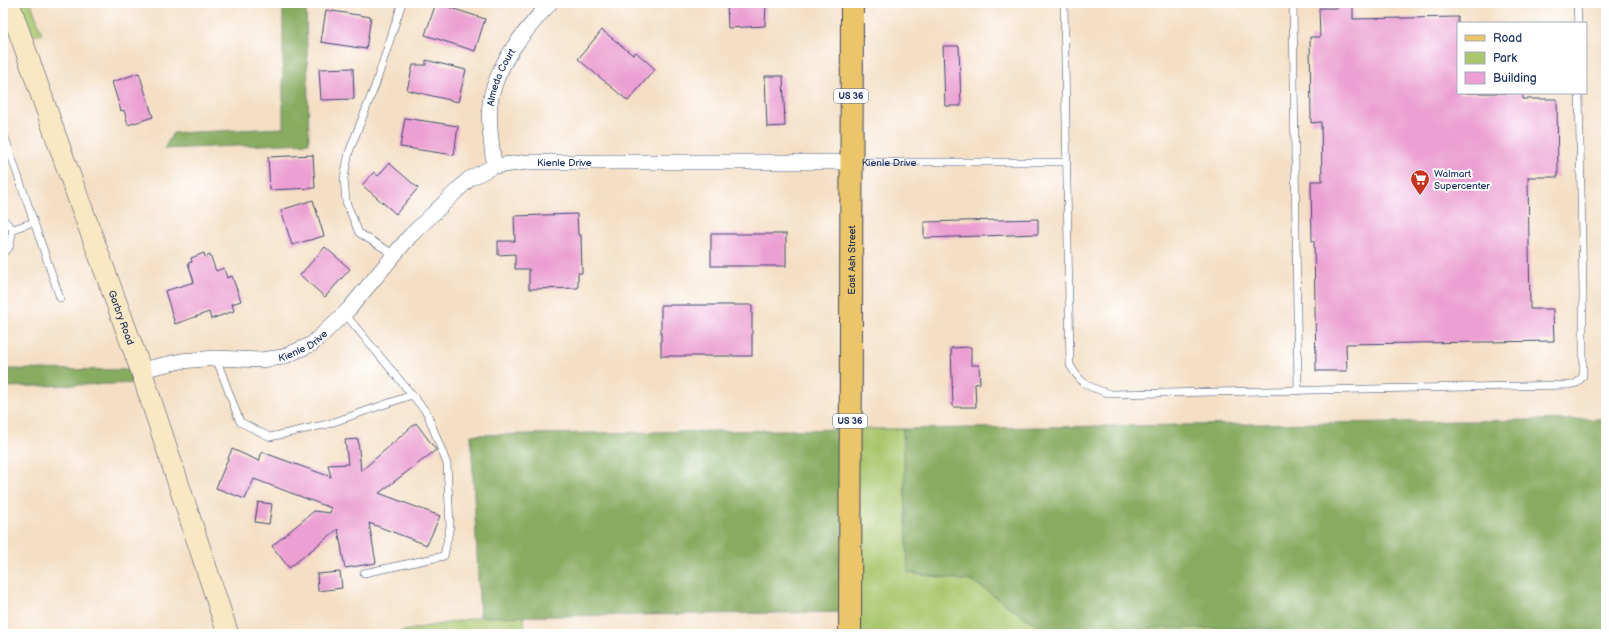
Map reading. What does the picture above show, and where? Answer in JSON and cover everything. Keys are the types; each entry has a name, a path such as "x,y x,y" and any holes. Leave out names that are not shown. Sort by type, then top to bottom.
{"main road":[{"name":"East Ash Street","path":"850,634 852,3"}],"street":[{"name":"Garbry Road","path":"9,3 141,370 228,634"},
{"name":"Almeda Court","path":"494,166 490,123 492,94 504,62 523,33 550,3"},
{"name":"Kienle Drive","path":"141,370 181,361 216,358 261,360 283,357 312,344 345,314 395,256 410,236 469,179 494,166 529,162 852,162"}],"lane":[{"path":"395,256 359,233 346,202 344,178 349,152 375,86 402,3"},
{"path":"1064,3 1070,365 1077,379 1089,387 1111,394 1570,385 1577,383 1583,376 1583,283 1579,94"},
{"path":"1293,3 1298,390"},
{"path":"1577,3 1578,22"},
{"path":"3,132 60,298"},
{"name":"Kienle Drive","path":"852,162 1066,162"},
{"path":"3,218 13,229"},
{"path":"13,229 34,222"},
{"path":"3,253 9,248 13,229"},
{"path":"345,314 428,413 447,464 450,526 444,556 364,574"},
{"path":"216,358 240,422 270,437 328,424 412,395"}],"green space":[{"path":"9,3 31,3 42,34 20,35"},
{"path":"283,3 306,3 309,143 164,149 173,133 283,128"},
{"path":"3,369 141,370 146,383 3,387"},
{"path":"1606,419 1606,634 1272,634 1270,628 1042,629 972,581 908,573 903,429"},
{"path":"850,429 903,429 908,573 972,581 1042,629 1270,628 1272,634 850,634"},
{"path":"850,429 850,612 480,617 471,435"},
{"path":"524,616 525,634 387,634 480,617"}],"building":[{"path":"436,3 485,19 475,51 425,35"},
{"path":"727,3 766,3 765,26 728,28"},
{"name":"Walmart Supercenter","path":"1338,3 1353,3 1353,19 1458,17 1457,94 1523,94 1523,99 1557,99 1558,177 1528,177 1530,309 1553,309 1554,341 1346,344 1347,371 1316,371 1314,241 1312,241 1311,181 1322,181 1321,122 1311,123 1310,37 1320,37 1319,8 1338,8"},
{"path":"326,10 371,17 366,49 321,42"},
{"path":"602,30 633,55 636,52 655,69 628,101 578,59"},
{"path":"943,46 959,46 961,106 945,106"},
{"path":"426,60 466,70 458,102 407,90 413,65 426,65"},
{"path":"353,68 354,99 321,100 319,69"},
{"path":"139,73 153,117 128,125 124,110 121,111 112,82"},
{"path":"765,76 783,76 785,126 767,127"},
{"path":"405,118 458,126 454,155 400,147"},
{"path":"313,155 315,188 270,190 268,157"},
{"path":"389,163 418,188 396,214 362,185 374,172 378,176"},
{"path":"313,200 324,236 292,245 281,210"},
{"path":"577,214 578,235 581,235 582,273 578,273 578,288 529,289 529,269 515,269 515,254 498,255 498,241 515,241 514,216"},
{"path":"1038,219 1038,234 924,238 924,222"},
{"path":"711,234 786,234 786,266 711,266"},
{"path":"325,247 350,269 325,297 300,275"},
{"path":"204,253 205,257 210,255 216,271 224,268 227,278 232,276 241,301 232,304 234,311 211,319 209,312 175,324 165,291 194,282 188,263 192,262 191,258"},
{"path":"661,305 752,305 752,356 661,356"},
{"path":"971,347 971,365 979,365 980,383 975,384 976,407 953,407 951,348"},
{"path":"416,423 436,450 379,493 440,516 427,545 369,523 376,563 345,568 338,529 289,568 272,546 314,511 330,513 331,508 254,479 245,499 216,488 232,449 259,461 262,452 331,477 328,465 348,464 345,440 358,439 361,471"},
{"path":"258,502 272,504 269,524 255,522"},
{"path":"340,572 342,588 318,591 317,574"}],"place":[{"name":"Walmart Supercenter","path":"1420,196"}]}
